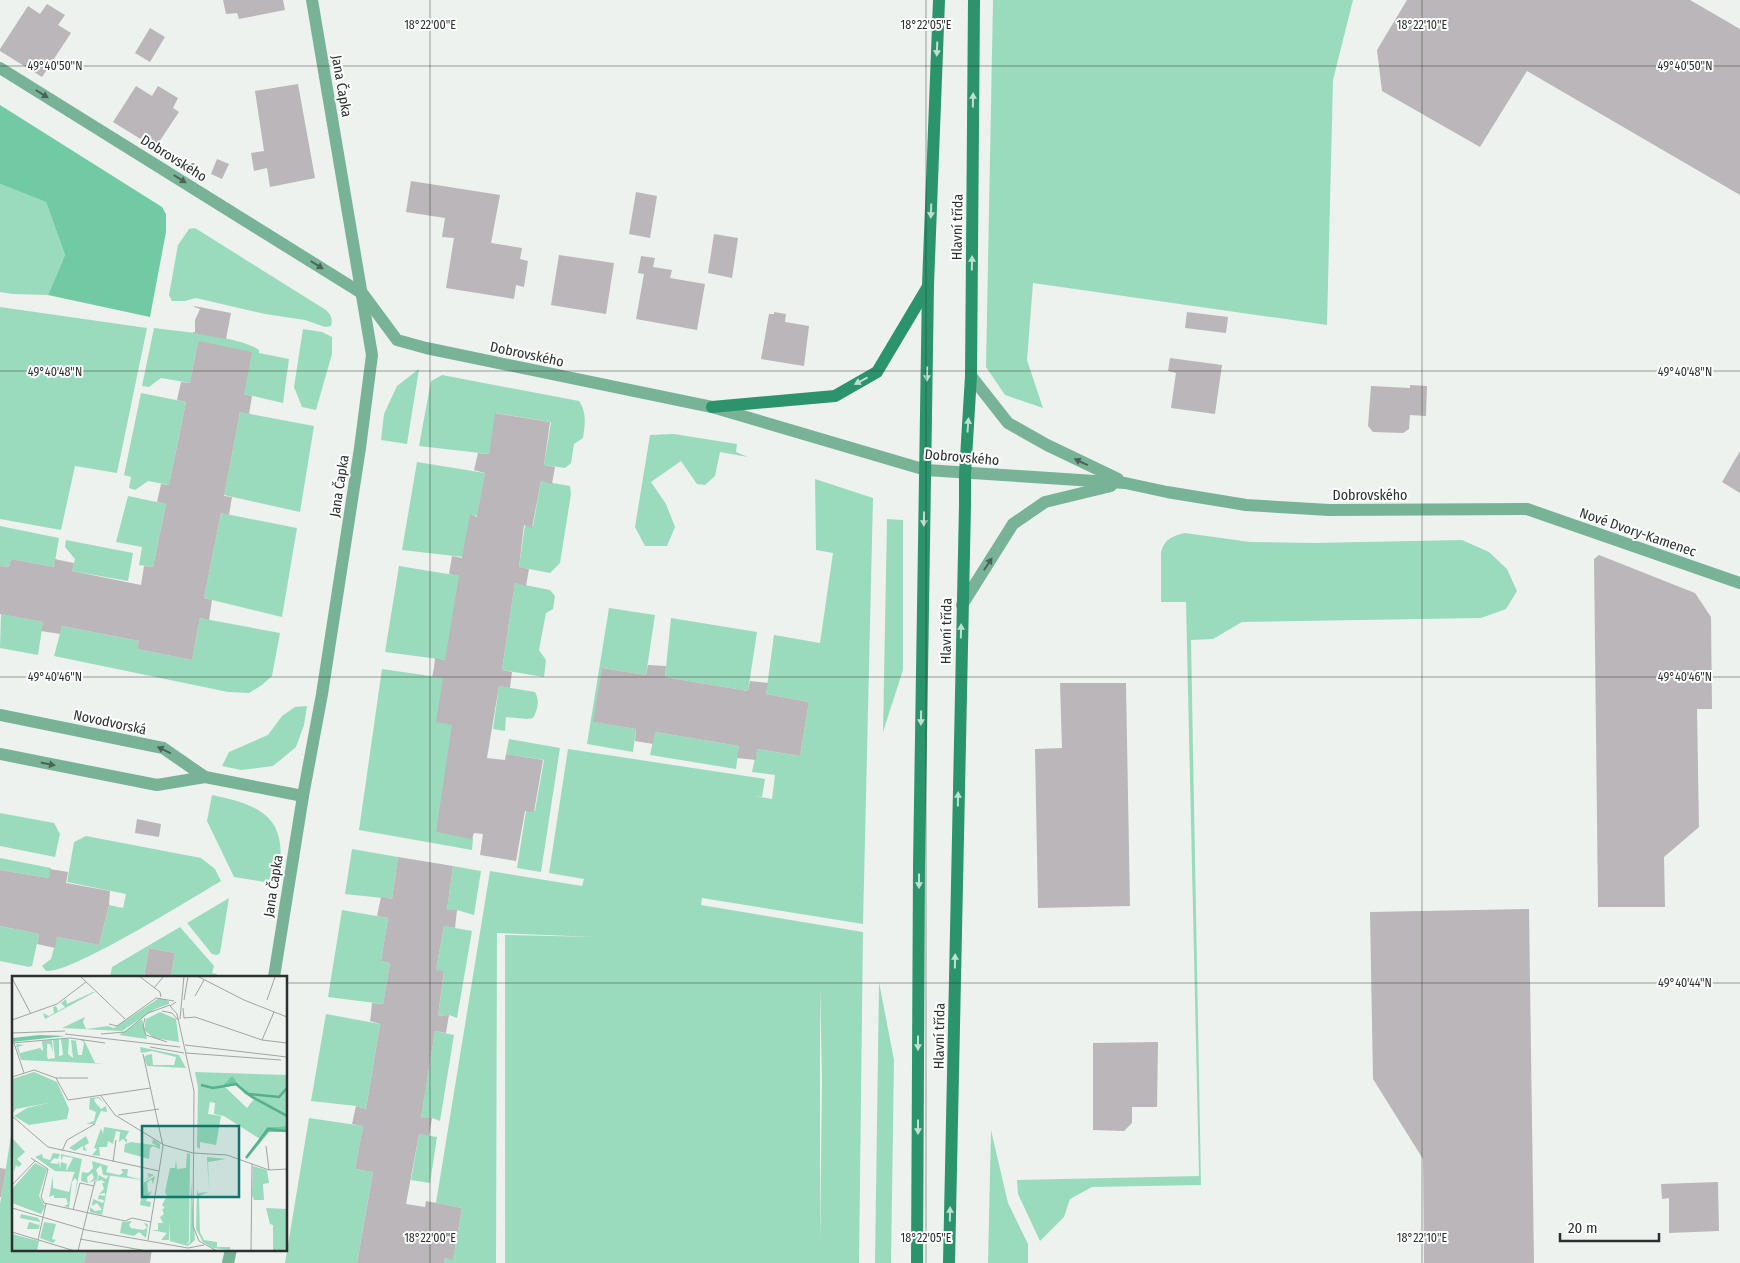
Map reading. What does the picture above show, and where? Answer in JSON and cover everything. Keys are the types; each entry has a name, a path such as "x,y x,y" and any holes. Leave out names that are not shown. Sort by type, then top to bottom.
{"main road":[{"name":"Hlavní třída","path":"917,1263 919,876 928,286 939,0"},
{"name":"Hlavní třída","path":"949,1263 965,504 964,474 971,376 974,0"},
{"path":"712,407 834,396 877,372 928,286"}],"street":[{"name":"Jana Čapka","path":"274,976 303,796 322,694 361,444 372,355 312,0"},
{"name":"Dobrovského","path":"0,68 363,294 398,340 436,350 712,407 926,470 964,474 1125,482 1167,492 1246,505 1329,510 1527,509"},
{"name":"Dobrovského","path":"971,376 1008,422 1047,445 1125,482"},
{"path":"962,605 1014,524 1044,502 1125,482"},
{"name":"Nové Dvory-Kamenec","path":"1527,509 1740,582"},
{"name":"Novodvorská","path":"0,715 163,748 205,777"},
{"name":"Novodvorská","path":"0,754 158,785 205,777 303,796"},
{"path":"228,1263 231,1250"}],"green space":[{"path":"993,0 1353,0 1333,80 1327,325 1033,283 1027,360 1043,408 1005,395 986,367"},
{"path":"0,105 162,207 166,214 166,232 150,317 48,295 65,255 46,202 0,184"},
{"path":"0,184 46,202 65,255 48,295 0,292"},
{"path":"195,228 326,310 331,317 331,326 325,327 305,320 265,314 196,298 185,301 172,301 169,295 178,245 189,229"},
{"path":"0,307 147,328 117,473 75,466 61,530 0,519"},
{"path":"154,328 225,338 251,345 259,350 259,353 289,359 283,403 244,394 198,341 190,383 161,378 149,387 142,386"},
{"path":"303,329 322,332 332,337 332,354 316,410 302,407 294,387"},
{"path":"419,369 407,444 381,440 384,414 397,386"},
{"path":"442,375 579,401 584,414 584,433 583,438 574,444 571,463 565,468 544,465 551,422 496,413 489,454 419,446 431,381"},
{"path":"141,393 186,402 169,485 148,481 135,490 129,488 131,477 124,475"},
{"path":"240,412 314,426 300,512 224,495"},
{"path":"674,434 737,444 736,452 748,457 720,452 715,476 705,485 697,484 681,461 651,482 666,504 675,527 667,546 645,546 635,527 650,435"},
{"path":"417,462 485,473 478,516 470,515 463,557 402,550"},
{"path":"815,479 873,498 863,924 702,898 701,905 863,932 859,1263 505,1263 505,935 596,937 497,933 496,1263 444,1263 445,1258 453,1259 462,1208 436,1203 490,871 582,886 584,879 549,873 568,749 765,779 762,797 754,796 772,799 775,775 752,772 757,749 800,756 809,702 766,694 774,635 820,643 833,553 816,550","holes":["820,987 822,1080 820,1245"]},
{"path":"541,481 570,486 571,494 560,563 550,573 519,567 525,525 533,526"},
{"path":"128,496 166,504 153,567 139,565 142,547 116,542"},
{"path":"221,513 297,528 282,617 204,598"},
{"path":"887,519 903,520 903,670 883,732"},
{"path":"0,526 59,538 54,567 11,559 9,567 0,566"},
{"path":"1185,533 1250,542 1313,543 1462,540 1489,552 1507,569 1517,591 1506,609 1481,618 1242,622 1213,639 1191,640 1201,1185 1092,1187 1070,1199 1064,1217 1040,1241 1018,1194 1017,1180 1199,1176 1186,602 1161,602 1162,549 1169,539"},
{"path":"66,540 133,553 128,581 72,571 75,559 65,547"},
{"path":"399,566 460,576 446,660 385,652"},
{"path":"515,583 550,590 555,596 553,609 546,613 539,650 546,660 544,677 502,670"},
{"path":"609,608 655,615 646,675 602,668 594,722 636,729 633,752 587,744"},
{"path":"1,614 43,622 38,655 0,648"},
{"path":"200,618 280,633 272,676 249,693 228,692 54,656 62,626 139,641 137,649 192,660"},
{"path":"671,618 757,632 748,691 665,677"},
{"path":"382,669 444,678 454,725 437,832 473,838 472,850 359,830"},
{"path":"499,686 535,692 538,705 533,718 506,717 505,731 493,729"},
{"path":"307,706 304,725 296,747 273,766 241,770 222,766 229,752 268,735 282,716 295,707"},
{"path":"655,732 739,746 736,769 650,755"},
{"path":"509,739 560,748 541,872 517,868 526,811 535,811 544,760 506,754"},
{"path":"212,795 249,805 271,821 277,832 280,846 278,884 234,877 207,821"},
{"path":"0,813 54,823 60,834 55,857 0,846"},
{"path":"86,836 201,858 215,869 221,881 159,918 80,961 60,969 46,971 42,966 51,959 57,937 99,945 109,905 123,908 126,894 67,882 74,842"},
{"path":"352,849 398,857 392,899 345,894"},
{"path":"0,858 51,868 49,878 0,870"},
{"path":"453,866 481,871 474,915 457,910 447,910"},
{"path":"229,898 220,953 217,955 212,954 187,923"},
{"path":"342,910 388,918 381,961 390,963 383,1004 328,997"},
{"path":"0,926 39,934 32,966 0,961"},
{"path":"444,926 472,931 457,1018 449,1015 438,1016 444,972 436,970"},
{"path":"180,927 214,966 212,973 217,974 216,976 171,976 175,953 149,948 144,976 110,976 112,967"},
{"path":"879,982 894,1060 891,1263 875,1263"},
{"path":"326,1014 380,1024 366,1109 356,1106 311,1101"},
{"path":"435,1031 454,1035 440,1121 432,1118 421,1118"},
{"path":"309,1118 363,1126 355,1169 373,1172 357,1263 285,1263"},
{"path":"12,1130 12,1250 87,1250 84,1263 0,1263 0,1204"},
{"path":"991,1130 1008,1203 1028,1244 1028,1263 988,1263"},
{"path":"419,1134 437,1137 430,1183 411,1180"}],"building":[{"path":"223,0 283,0 285,10 239,19 237,13 226,14"},
{"path":"1407,0 1690,0 1740,29 1740,195 1527,71 1480,147 1382,91 1377,50"},
{"path":"47,4 65,15 58,25 71,33 42,77 0,51 0,49 28,6 40,14"},
{"path":"150,28 165,37 150,62 135,53"},
{"path":"298,84 315,178 270,187 267,168 254,171 251,153 264,151 255,91"},
{"path":"136,86 152,96 158,86 178,98 173,108 179,112 155,148 113,122"},
{"path":"217,159 229,164 222,179 211,174"},
{"path":"411,181 500,195 491,243 522,248 520,259 528,261 524,287 516,285 514,299 446,288 454,238 442,237 445,218 406,212"},
{"path":"636,192 657,196 650,238 629,234"},
{"path":"714,234 738,238 732,278 708,273"},
{"path":"559,255 614,263 606,314 551,305"},
{"path":"641,256 655,258 653,267 672,270 670,278 705,284 697,330 636,319 644,274 638,273"},
{"path":"194,306 231,313 226,339 193,333 195,332 195,320 200,309"},
{"path":"774,312 786,314 785,322 809,326 804,366 761,359 769,314 774,314"},
{"path":"1187,312 1228,317 1226,333 1185,328"},
{"path":"198,341 252,352 244,394 252,396 249,414 240,412 224,496 232,497 229,515 221,513 204,598 212,600 209,620 200,618 192,660 137,649 139,641 62,626 60,634 41,631 43,622 0,614 0,566 9,567 11,559 54,567 55,559 74,563 72,571 141,585 144,566 153,567 166,504 157,502 161,484 169,485 186,402 177,400 181,382 190,383"},
{"path":"1170,358 1222,365 1215,414 1171,408 1176,373 1168,371"},
{"path":"1410,385 1427,386 1426,416 1410,415 1409,429 1403,433 1373,432 1368,426 1371,386 1410,388"},
{"path":"495,413 550,422 544,465 555,467 552,484 541,481 532,528 524,525 519,567 529,569 526,586 515,583 502,670 512,672 510,688 499,686 487,758 505,760 506,754 543,760 534,812 525,811 516,861 480,855 483,834 474,833 472,839 436,832 452,725 436,722 443,678 432,677 435,658 445,660 459,576 449,574 452,556 462,558 470,514 477,517 485,473 474,470 478,453 489,454"},
{"path":"1740,451 1740,493 1722,482"},
{"path":"1599,555 1695,593 1711,617 1712,709 1697,709 1699,827 1664,857 1665,907 1598,907 1594,559"},
{"path":"648,665 666,666 665,677 748,691 750,681 768,683 766,694 809,702 800,756 757,749 756,760 737,758 739,746 655,732 653,744 635,741 636,729 593,722 602,668 646,675"},
{"path":"1060,683 1126,683 1130,906 1038,908 1035,749 1062,748"},
{"path":"137,819 161,824 159,837 135,833"},
{"path":"398,857 453,866 447,910 457,910 455,928 444,926 436,970 444,971 438,1016 449,1015 446,1033 435,1031 421,1118 432,1118 429,1136 419,1134 406,1204 425,1207 426,1201 462,1208 453,1260 445,1258 444,1263 357,1263 373,1172 355,1169 363,1126 352,1124 356,1106 366,1109 380,1024 370,1021 372,1003 383,1004 390,963 381,961 388,918 377,916 381,897 392,899"},
{"path":"50,869 68,872 66,883 110,891 109,905 99,945 57,937 55,948 37,944 39,934 0,926 0,870 49,878"},
{"path":"1529,909 1534,1263 1424,1263 1423,1159 1373,1079 1370,912"},
{"path":"149,948 175,953 171,976 144,976"},
{"path":"1158,1042 1157,1107 1132,1107 1132,1123 1124,1131 1093,1130 1093,1043"},
{"path":"0,1168 6,1169 1,1197 0,1197"},
{"path":"1718,1182 1719,1231 1669,1233 1669,1198 1662,1199 1661,1184"},
{"path":"87,1250 152,1250 150,1263 84,1263"}]}
